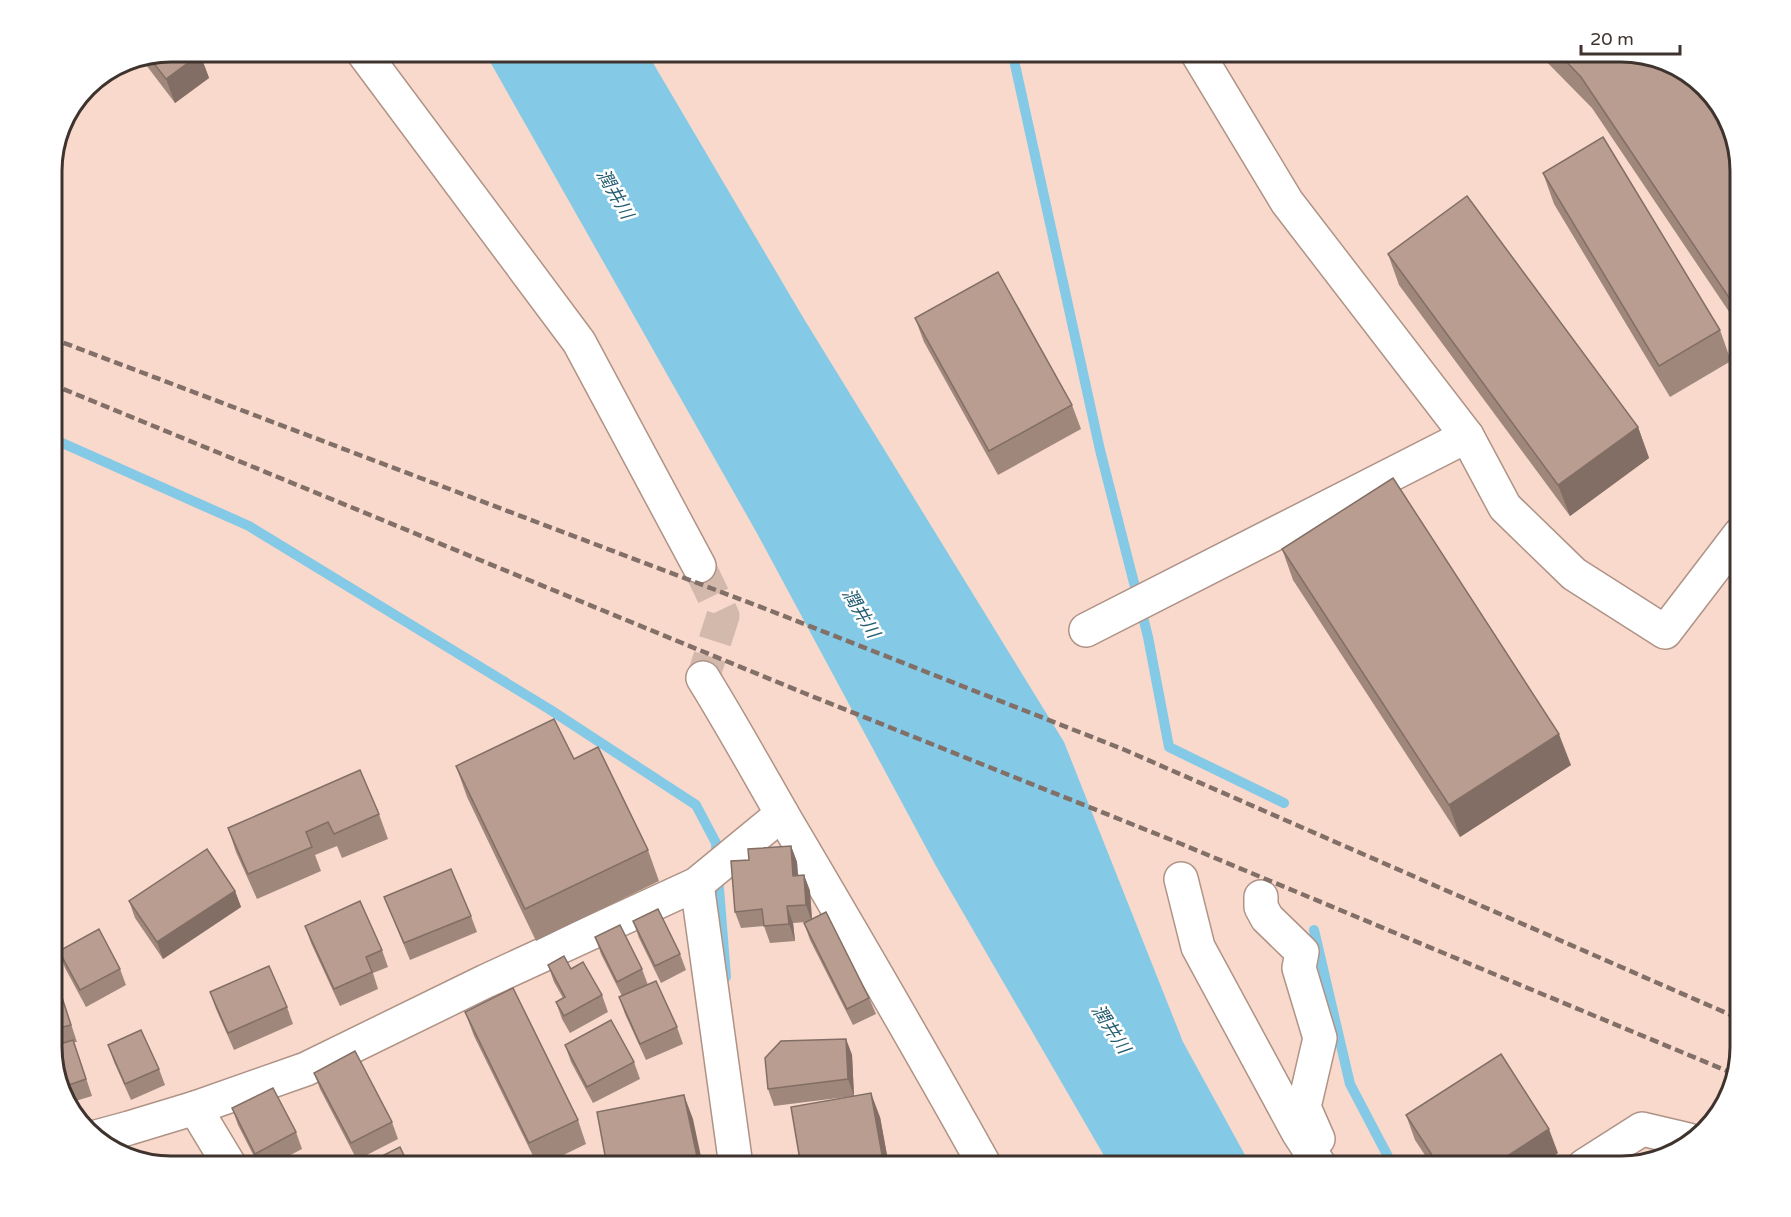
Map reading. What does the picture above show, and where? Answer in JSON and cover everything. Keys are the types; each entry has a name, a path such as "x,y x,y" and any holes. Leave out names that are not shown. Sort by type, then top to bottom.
{"street":[{"path":"370,62 579,342 699,566"},
{"path":"1203,62 1287,202 1467,436 1505,507 1574,574 1665,632 1730,547"},
{"path":"1086,630 1467,436"},
{"path":"703,678 916,1041 979,1156"},
{"path":"106,1134 195,1108 306,1069 709,875 782,814"},
{"path":"709,875 735,1156"},
{"path":"1181,879 1198,948 1298,1132 1314,1156"},
{"path":"1261,897 1261,907 1267,918 1302,952 1299,968 1320,1038 1304,1107 1324,1156"},
{"path":"195,1108 224,1156"},
{"path":"1600,1156 1642,1129 1680,1138"}],"water":[{"name":"潤井川","path":"490,62 652,62 804,319 1064,742 1183,1042 1246,1156 1104,1156 936,866 758,535"}],"building":[{"path":"189,62 166,79 153,63"},
{"path":"1567,62 1634,62 1648,65 1681,80 1711,110 1724,136 1729,157 1730,299 1581,77"},
{"path":"1603,137 1720,330 1659,366 1543,173"},
{"path":"1467,196 1638,427 1558,485 1388,254"},
{"path":"998,272 1072,405 989,451 915,318"},
{"path":"1393,478 1559,734 1449,805 1282,549"},
{"path":"554,719 574,759 598,747 648,850 525,909 456,766"},
{"path":"360,770 379,814 334,834 328,822 306,832 312,847 248,874 228,828"},
{"path":"791,846 793,876 804,875 806,905 787,906 789,924 764,926 762,909 735,912 731,861 749,860 748,849"},
{"path":"207,849 235,891 157,942 129,901"},
{"path":"451,869 471,916 404,943 384,897"},
{"path":"360,901 382,950 366,957 372,972 334,989 305,926"},
{"path":"658,909 680,954 655,966 633,921"},
{"path":"826,912 869,998 847,1009 804,923"},
{"path":"620,925 642,969 617,982 595,937"},
{"path":"99,929 120,969 80,990 62,957 62,949"},
{"path":"564,956 571,969 583,962 602,995 564,1016 556,1002 565,997 548,965"},
{"path":"269,966 287,1007 228,1033 210,992"},
{"path":"656,981 677,1027 640,1044 619,997"},
{"path":"513,988 578,1120 529,1143 465,1012"},
{"path":"62,997 71,1025 62,1027"},
{"path":"611,1020 634,1062 587,1087 565,1045"},
{"path":"141,1030 159,1069 125,1084 108,1045"},
{"path":"846,1039 848,1079 768,1089 765,1058 781,1041"},
{"path":"73,1040 86,1079 69,1085 65,1074 62,1044"},
{"path":"355,1051 392,1122 351,1143 314,1073"},
{"path":"1501,1054 1549,1129 1507,1156 1433,1156 1406,1115"},
{"path":"273,1088 296,1132 255,1154 232,1108"},
{"path":"871,1093 882,1156 799,1156 791,1107"},
{"path":"684,1095 697,1156 605,1156 597,1112"},
{"path":"400,1147 404,1156 382,1156"}],"waterway":[{"path":"1014,62 1100,450 1135,587"},
{"path":"62,443 249,526 549,709 696,805 716,843 717,860"},
{"path":"1142,613 1169,747 1284,803"},
{"path":"718,876 726,977"},
{"path":"1314,930 1350,1084 1388,1156"}],"tunnel":[{"path":"699,566 723,616 703,678"}],"railway":[{"path":"62,342 766,609 1125,750 1730,1015"},
{"path":"62,389 804,693 1179,843 1727,1071"}]}
